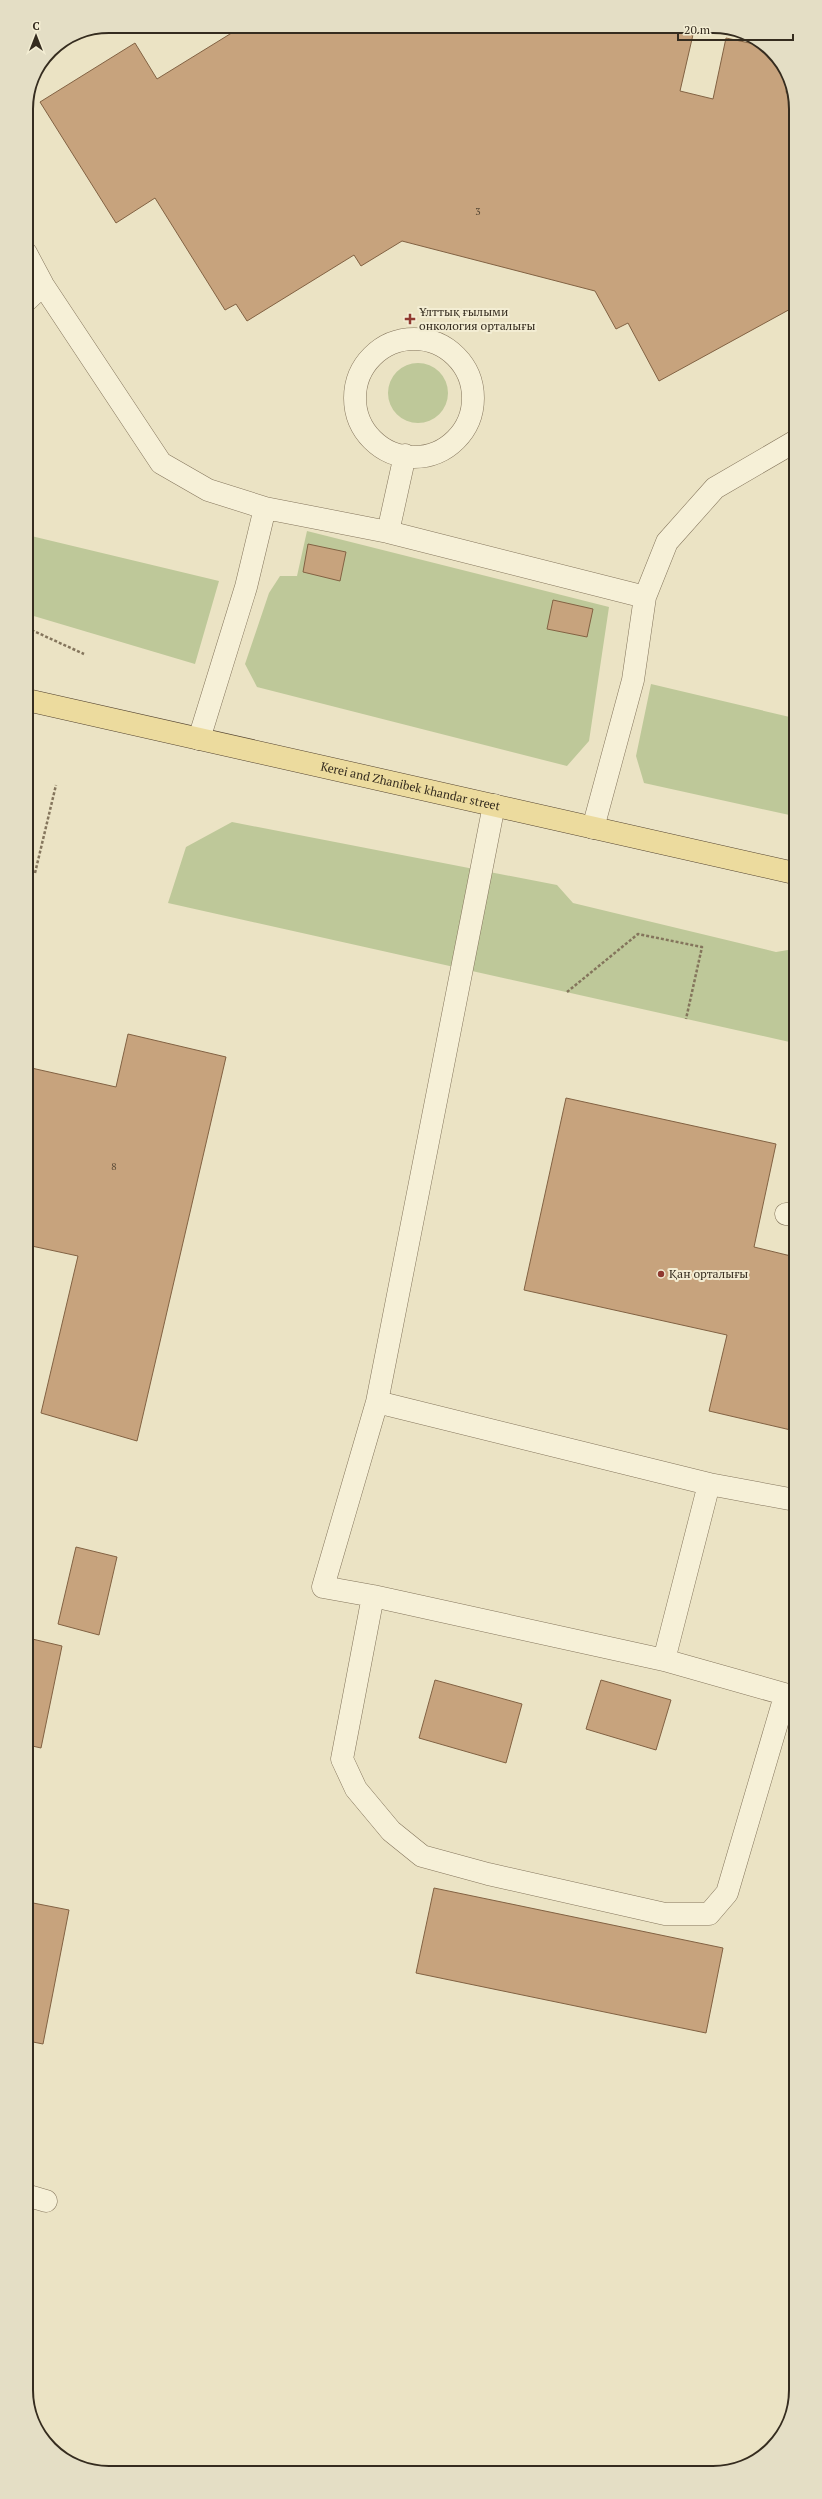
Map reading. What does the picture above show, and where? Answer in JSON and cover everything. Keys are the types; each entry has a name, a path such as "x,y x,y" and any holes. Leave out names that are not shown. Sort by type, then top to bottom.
{"main road":[{"name":"Kerei and Zhanibek khandar street","path":"33,701 789,872"}],"lane":[{"path":"33,266 43,285 162,463 208,490 265,508 388,532 644,597"},
{"path":"33,294 43,285"},
{"path":"418,339 436,342 454,353 466,369 473,388 472,409 465,428 452,444 434,453 414,456 405,455 394,453 376,442 364,429 357,412 355,394 360,376 369,360 383,348 400,340 418,339"},
{"path":"593,828 633,680 644,597 668,542 715,488 789,445"},
{"path":"388,532 405,455"},
{"path":"199,739 246,587 265,508"},
{"path":"494,805 377,1402 323,1587 373,1596 664,1660 789,1696"},
{"path":"377,1402 709,1484 789,1499"},
{"path":"664,1660 709,1484"},
{"path":"373,1596 342,1759 356,1789 391,1831 422,1856 581,1897 665,1914 709,1914 727,1893 789,1699"}],"path":[{"path":"33,631 84,654"},
{"path":"35,873 56,785"},
{"path":"567,992 638,934 702,947 686,1019"}],"green space":[{"path":"418,363 435,368 443,376 448,393 443,410 435,418 418,423 401,418 393,410 388,393 393,376 401,368"},
{"path":"307,531 609,607 589,741 567,766 257,687 245,664 269,593 280,576 297,576"},
{"path":"33,536 219,581 195,664 33,616"},
{"path":"651,684 789,717 789,815 644,783 636,756"},
{"path":"232,822 557,885 573,903 776,952 789,950 789,1042 168,903 186,847"}],"building":[{"path":"232,33 693,33 680,91 713,99 726,38 752,44 763,52 776,67 785,84 788,99 789,310 659,381 628,323 616,329 595,291 402,241 361,266 354,255 247,321 236,304 225,310 155,198 116,223 40,102 135,43 157,79"},
{"path":"308,544 346,552 340,581 303,572"},
{"path":"553,600 593,609 587,637 547,629"},
{"path":"128,1034 226,1057 137,1441 41,1413 78,1256 33,1246 33,1068 116,1087"},
{"name":"Қан орталығы","path":"566,1098 776,1144 754,1247 789,1256 789,1430 709,1411 727,1335 524,1290"},
{"path":"76,1547 117,1557 99,1635 58,1624"},
{"path":"33,1639 62,1646 41,1748 33,1746"},
{"path":"435,1680 522,1704 506,1763 419,1738"},
{"path":"601,1680 671,1700 656,1750 586,1729"},
{"path":"434,1888 723,1948 706,2033 416,1973"},
{"path":"33,1903 69,1910 43,2044 33,2042"}],"place":[{"name":"Ұлттық ғылыми онкология орталығы","path":"410,319"},
{"name":"Қан орталығы","path":"661,1274"}]}
